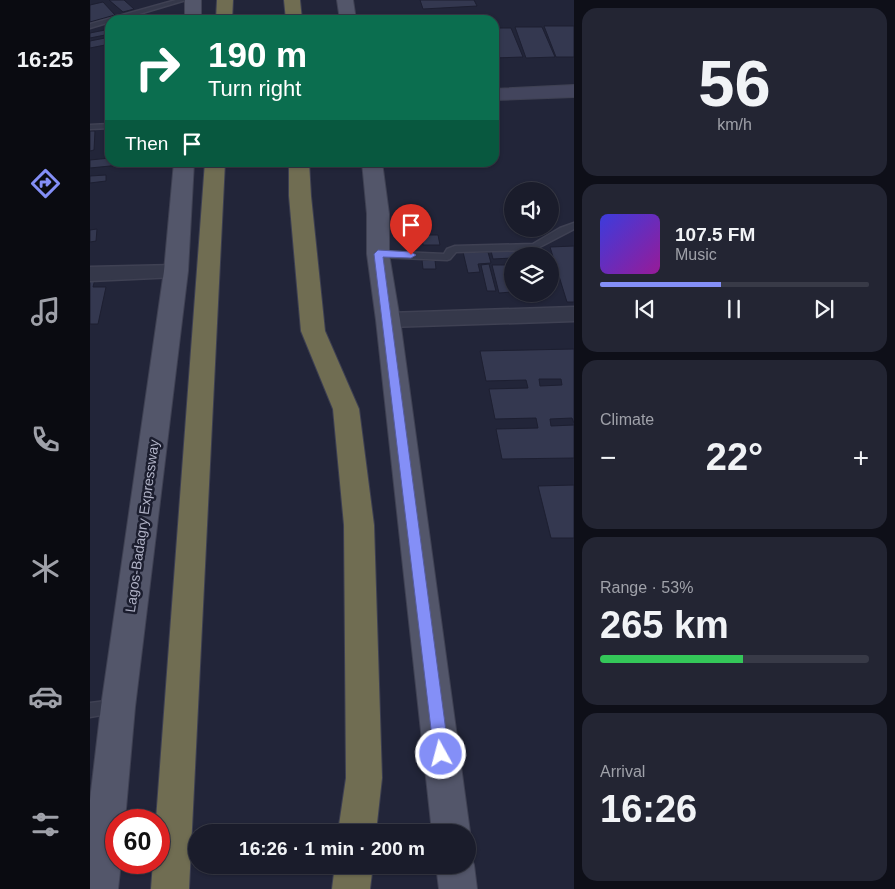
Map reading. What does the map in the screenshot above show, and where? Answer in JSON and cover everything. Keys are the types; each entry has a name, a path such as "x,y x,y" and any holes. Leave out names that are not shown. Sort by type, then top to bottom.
{"highway":[{"path":"224,15 225,0"},
{"path":"292,0 294,15"},
{"path":"170,889 215,167"},
{"path":"298,167 313,331 346,409 359,525 364,778 359,824"},
{"path":"351,889 353,874"}],"main road":[{"path":"193,0 193,15"},
{"path":"345,0 347,15"},
{"name":"Lagos-Badagry Expressway","path":"99,889 118,706 176,271 184,167"},
{"path":"373,167 378,214 378,254 388,320 450,824"},
{"path":"456,874 458,889"}],"street":[{"path":"499,84 574,82"},
{"path":"499,95 574,92"},
{"path":"90,274 176,271"},
{"path":"388,320 574,314"}],"lane":[{"path":"129,15 183,0"},
{"path":"90,26 105,22"},
{"path":"90,127 105,126"},
{"path":"378,254 447,257 450,251 455,249 534,247 542,244 564,229 574,226"},
{"path":"90,710 118,706"}],"building":[{"path":"109,0 124,0 134,9 123,12"},
{"path":"420,0 474,0 477,6 423,9"},
{"path":"103,2 115,15 105,15 105,18 90,22 90,5"},
{"path":"544,26 574,26 574,57 556,57"},
{"path":"515,27 542,27 555,57 526,58"},
{"path":"499,28 511,28 523,57 499,58"},
{"path":"105,30 105,35 90,38 90,33"},
{"path":"105,38 105,45 90,48 90,41"},
{"path":"90,131 95,131 94,150 90,151"},
{"path":"105,158 105,166 90,168 90,160"},
{"path":"106,175 106,181 90,183 90,176"},
{"path":"97,229 96,241 90,242 90,230"},
{"path":"422,235 438,235 440,245 423,245"},
{"path":"574,246 574,302 567,302 559,276 559,247 550,247"},
{"path":"504,250 504,258 493,259 491,251"},
{"path":"463,252 488,252 491,263 478,264 480,272 468,273"},
{"path":"422,260 435,260 436,269 423,269"},
{"path":"489,264 496,291 487,291 481,265"},
{"path":"492,265 504,265 504,293 499,293"},
{"path":"90,279 95,279 93,287 106,287 98,324 90,324"},
{"path":"574,349 574,423 572,418 550,419 551,426 574,425 574,458 502,459 496,429 538,428 536,418 495,419 489,389 528,388 526,380 486,381 480,351","holes":["539,379 561,379 562,385 540,386"]},
{"path":"574,485 574,538 551,538 538,486"}],"route":[{"path":"411,255 378,254 391,340 441,754"}]}
